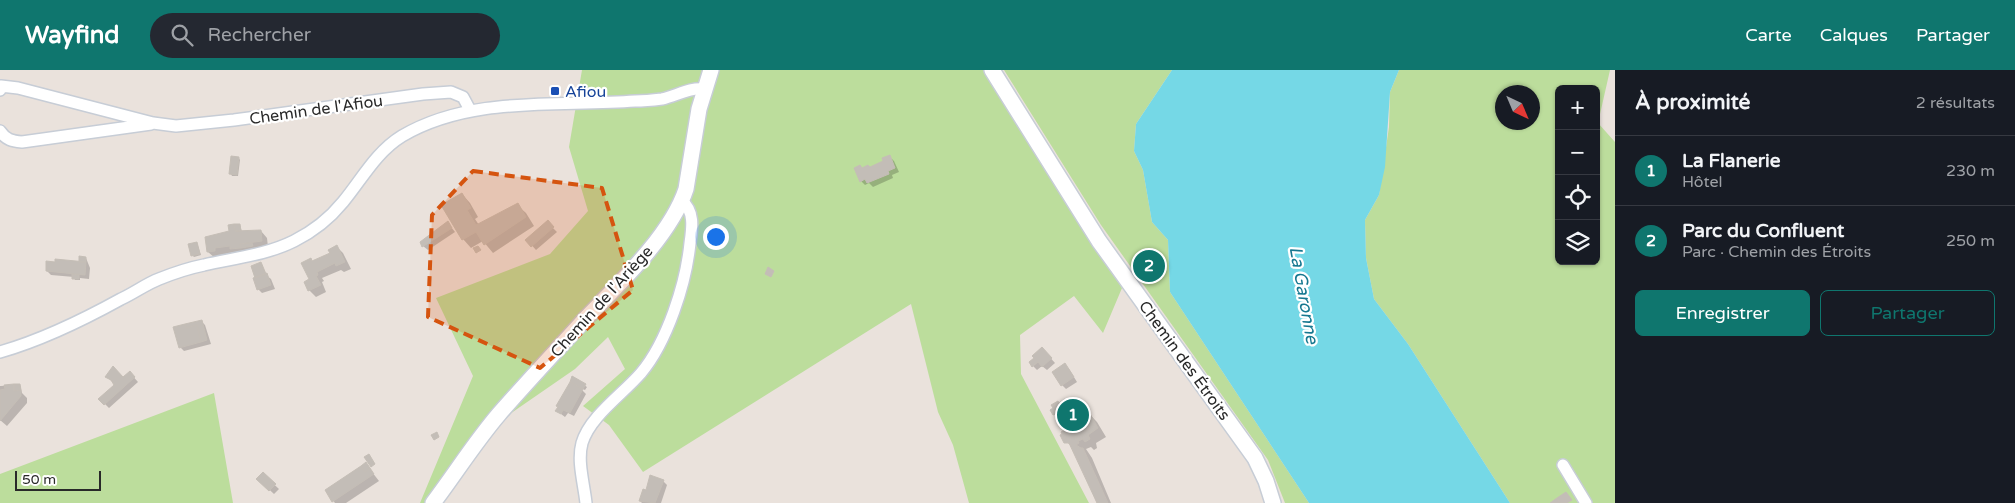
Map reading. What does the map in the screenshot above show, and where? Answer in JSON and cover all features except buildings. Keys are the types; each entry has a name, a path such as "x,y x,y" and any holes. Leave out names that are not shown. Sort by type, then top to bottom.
{"street":[{"name":"Chemin de l'Ariège","path":"433,503 498,416 652,246 682,202 704,89 711,70"},
{"name":"Chemin des Étroits","path":"992,70 1084,220 1255,458 1266,481 1273,503"},
{"name":"Chemin de l'Afiou","path":"0,90 1,86 18,88 153,124 176,126 451,92 464,97 470,110"},
{"path":"0,352 79,321 169,275 201,265 264,253 295,240 328,217 342,203 372,162 387,148 402,136 434,122 470,110 556,103 635,101 662,98 697,88 704,89"},
{"name":"Chemin de l'Afiou","path":"0,131 11,141 22,142 153,124"},
{"path":"586,503 581,455 582,443 588,430 642,373 672,318 689,253 692,230 691,214 682,202"},
{"path":"1563,465 1586,503"}],"highlighted area":[{"path":"473,171 602,188 633,290 540,368 428,317 432,215"}],"green space":[{"path":"582,70 987,70 1122,288 1103,333 1074,296 1020,335 1021,374 1089,503 969,503 953,445 938,412 911,304 643,472 609,425 583,406 625,369 608,337 575,369 507,416 434,503 420,503 473,376 436,298 550,254 588,211 569,147"},
{"path":"1004,70 1172,70 1136,124 1134,151 1143,170 1152,222 1168,240 1170,292 1309,503 1285,503 1268,460 1101,225"},
{"path":"1399,70 1610,70 1600,114 1600,85 1555,85 1555,265 1600,265 1600,125 1615,142 1615,503 1510,503 1408,344 1374,299 1366,258 1365,220 1379,195 1389,127 1390,92"},
{"path":"214,393 233,503 0,503 0,474"}],"water":[{"name":"La Garonne","path":"1172,70 1399,70 1390,92 1385,167 1379,195 1365,220 1366,258 1374,299 1408,344 1510,503 1309,503 1170,292 1168,240 1152,222 1143,170 1134,151 1136,124"}],"place":[{"name":"Afiou","path":"555,91"},
{"name":"Parc du Confluent","path":"1149,266"},
{"name":"La Flanerie","path":"1073,415"}]}
